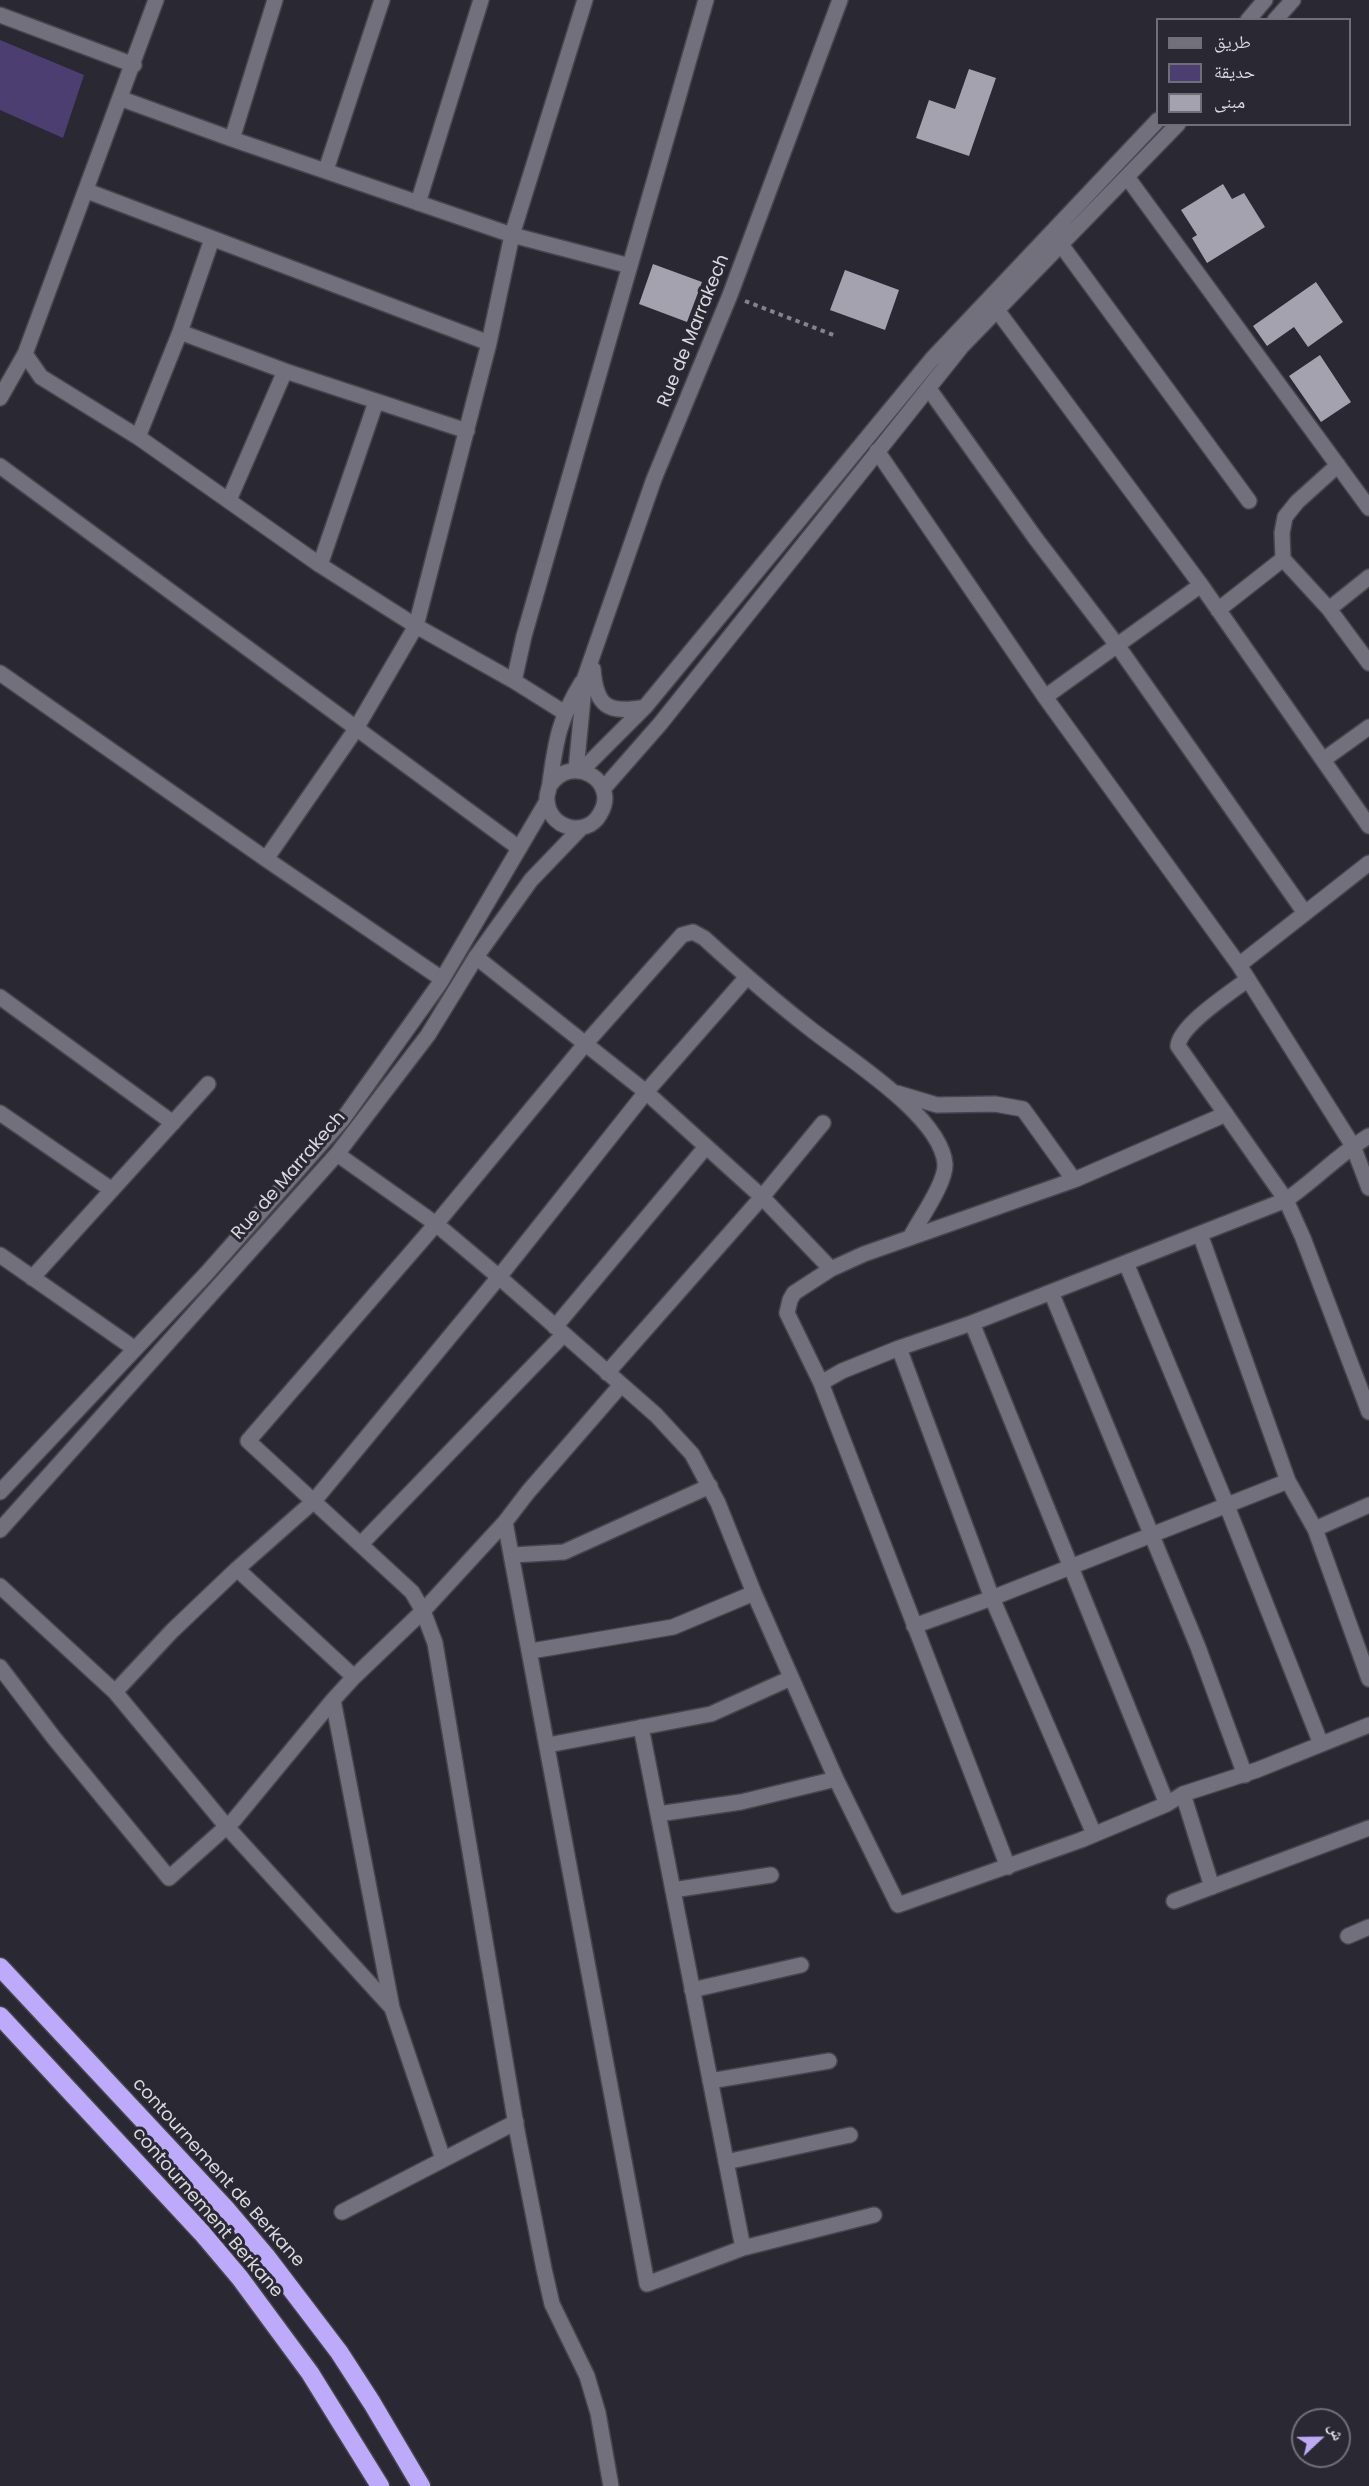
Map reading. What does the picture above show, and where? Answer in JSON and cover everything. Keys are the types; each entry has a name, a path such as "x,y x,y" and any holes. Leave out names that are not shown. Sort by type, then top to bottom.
{"highway":[{"name":"contournement de Berkane","path":"0,1967 266,2256 339,2352 421,2486"},
{"name":"contournement Berkane","path":"0,2016 202,2233 240,2278 310,2373 380,2486"}],"street":[{"path":"0,398 26,354 122,99 156,0"},
{"path":"232,139 275,0"},
{"path":"326,170 382,0"},
{"path":"418,203 481,0"},
{"path":"266,859 357,727 416,626 489,343 512,235 585,0"},
{"path":"514,681 527,625 706,0"},
{"name":"Rue de Marrakech","path":"550,785 556,738 565,713 585,677 654,479 730,295 840,0"},
{"path":"1250,18 1265,0"},
{"path":"1277,18 1293,0"},
{"path":"0,15 134,64"},
{"path":"122,99 512,235 630,266"},
{"path":"578,770 594,777 603,789 605,797 601,813 596,820 581,828 573,828 558,822 552,816 547,801 550,785 561,774 578,770 645,707 932,359 1156,122"},
{"path":"603,789 660,724 962,346 1062,246 1176,126"},
{"path":"1127,177 1369,508"},
{"path":"87,191 489,343"},
{"path":"138,437 180,332 212,239"},
{"path":"1062,246 1249,501"},
{"path":"997,310 1201,585 1369,826"},
{"path":"180,332 285,371 467,431"},
{"path":"26,354 41,377 138,437 320,565 416,626 514,681 565,713"},
{"path":"229,500 285,371"},
{"path":"929,389 1036,539 1117,645 1305,913"},
{"path":"320,565 376,402"},
{"path":"877,451 1045,697 1239,965 1353,1146 1369,1188"},
{"path":"1338,465 1297,502 1286,517 1282,533 1283,559 1329,609 1369,663"},
{"path":"0,466 519,848"},
{"path":"1218,610 1283,559"},
{"path":"1329,609 1369,577"},
{"path":"1045,697 1201,585"},
{"path":"592,657 594,689 603,702 610,707 624,711 645,707"},
{"path":"0,673 442,979"},
{"name":"Rue de Marrakech","path":"578,770 585,677"},
{"path":"1323,760 1369,727"},
{"name":"Rue de Marrakech","path":"0,1492 206,1274 343,1119 442,979 547,801"},
{"name":"Rue de Marrakech","path":"0,1530 337,1154 428,1035 476,957 531,880 581,828"},
{"path":"1239,965 1369,863"},
{"path":"611,2486 598,2413 587,2376 552,2304 516,2122 435,1643 423,1611 412,1592 248,1441 436,1224 586,1043 682,935 693,932 704,938 809,1028 894,1092 925,1122 939,1145 945,1163 944,1176 910,1238"},
{"path":"476,957 646,1092 705,1148 762,1197 831,1269"},
{"path":"115,1692 172,1631 237,1569 314,1501 499,1277 646,1092 747,977"},
{"path":"1247,980 1195,1021 1179,1039 1178,1046 1286,1200 1303,1238 1369,1412"},
{"path":"0,997 173,1123"},
{"path":"33,1278 208,1084"},
{"path":"894,1092 937,1105 995,1104 1023,1109 1074,1180"},
{"path":"0,1113 112,1190"},
{"path":"1008,1867 820,1383 787,1313 790,1300 794,1293 831,1269 864,1254 1074,1180 1226,1114"},
{"path":"607,1373 823,1124"},
{"path":"820,1383 842,1371 899,1348 972,1323 1286,1200 1353,1146 1369,1136"},
{"path":"361,1544 559,1331 705,1148"},
{"path":"337,1154 436,1224 499,1277 674,1432 692,1454 710,1486 754,1593 836,1779 897,1905 1008,1867 1167,1804 1184,1794 1245,1775 1369,1725"},
{"path":"1200,1234 1288,1481 1315,1529 1369,1679"},
{"path":"0,1255 135,1349"},
{"path":"1126,1263 1321,1744"},
{"path":"1051,1292 1198,1647 1245,1775"},
{"path":"972,1323 1167,1804"},
{"path":"899,1348 992,1598 1094,1834"},
{"path":"0,1667 54,1738 169,1878 227,1827 333,1700 423,1611 505,1522 528,1492 621,1385"},
{"path":"914,1626 992,1598 1288,1481"},
{"path":"513,1556 564,1552 710,1486"},
{"path":"1315,1529 1369,1505"},
{"path":"505,1522 531,1651 647,2284 743,2247 874,2215"},
{"path":"237,1569 354,1677"},
{"path":"0,1586 115,1692 227,1827 392,2008"},
{"path":"531,1651 673,1627 754,1593"},
{"path":"548,1745 711,1714 791,1678"},
{"path":"333,1700 392,2008 443,2158"},
{"path":"641,1726 743,2247"},
{"path":"658,1815 741,1802 836,1779"},
{"path":"1184,1794 1212,1887"},
{"path":"1174,1900 1369,1828"},
{"path":"673,1890 771,1875"},
{"path":"1348,1936 1369,1927"},
{"path":"692,1990 801,1965"},
{"path":"710,2081 830,2061"},
{"path":"342,2212 516,2122"},
{"path":"726,2162 850,2135"}],"path":[{"path":"730,295 836,336"}],"green space":[{"path":"0,40 84,75 63,138 0,110"}],"building":[{"path":"969,69 996,78 969,156 916,138 929,100 955,109"},
{"path":"1223,184 1232,199 1244,193 1265,227 1207,263 1192,238 1197,235 1181,210"},
{"path":"653,264 702,282 687,322 639,304"},
{"path":"845,270 899,290 885,330 830,310"},
{"path":"1316,282 1343,322 1308,347 1294,327 1267,346 1253,326"},
{"path":"1320,355 1351,402 1321,422 1289,376"}]}
